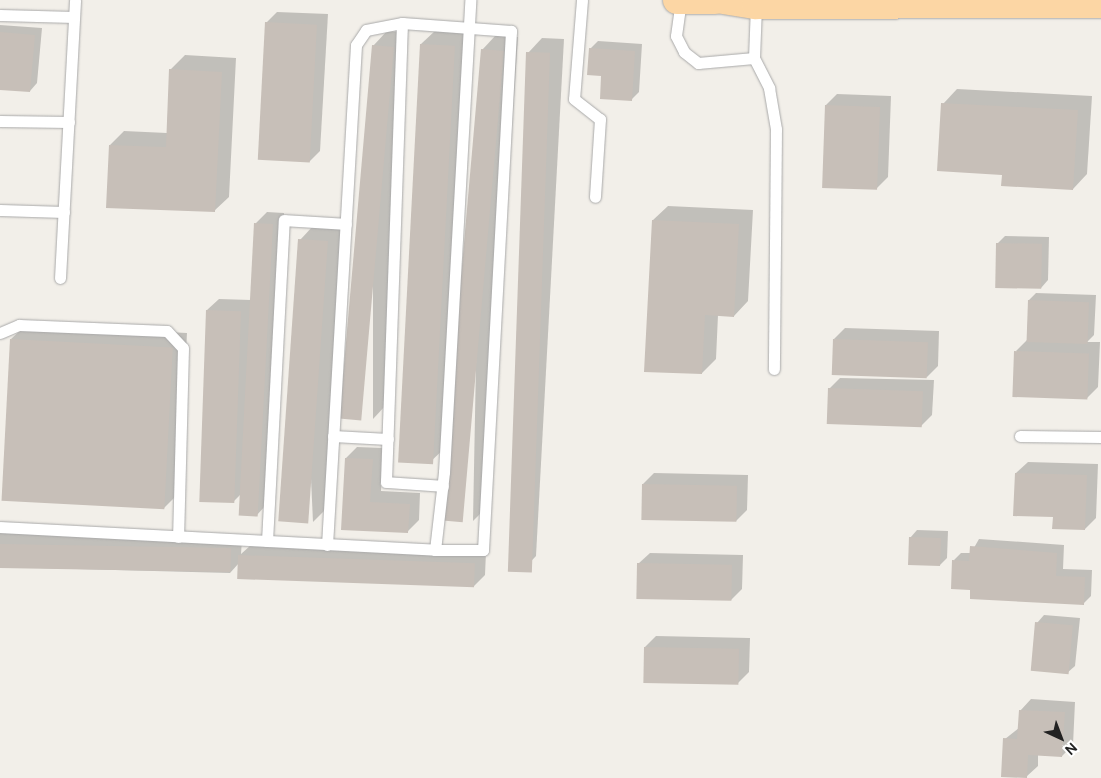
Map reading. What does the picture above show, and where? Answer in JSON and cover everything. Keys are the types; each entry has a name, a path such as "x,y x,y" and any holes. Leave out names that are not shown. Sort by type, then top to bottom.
{"main road":[{"path":"679,0 715,0"},
{"path":"723,0 756,5 1101,4"}],"lane":[{"path":"60,278 75,0"},
{"path":"435,550 443,486 470,0"},
{"path":"582,0 574,99 600,119 594,197"},
{"path":"679,0 676,36 684,52 698,63 754,58"},
{"path":"756,5 754,58 769,88 776,129 774,369"},
{"path":"0,15 74,17"},
{"path":"402,23 386,482 443,486"},
{"path":"0,527 435,550 483,550 512,31 402,23 366,30 356,45 327,544"},
{"path":"0,121 69,122"},
{"path":"0,210 64,212"},
{"path":"267,541 284,220 346,224"},
{"path":"0,332 19,325 167,331 183,348 178,537"},
{"path":"333,436 388,439"},
{"path":"1020,436 1101,437"}],"building":[{"path":"265,22 317,25 310,163 258,160"},
{"path":"0,32 35,35 30,92 0,90"},
{"path":"420,44 455,46 433,464 398,462"},
{"path":"372,45 394,47 361,420 339,419"},
{"path":"589,48 635,51 632,101 600,99 601,76 587,75"},
{"path":"481,49 504,51 463,522 440,520"},
{"path":"526,52 550,53 532,573 508,572"},
{"path":"169,69 222,72 215,212 106,208 109,145 166,147"},
{"path":"941,103 1078,110 1073,190 1001,186 1002,175 937,171"},
{"path":"825,105 880,107 877,190 822,188"},
{"path":"652,220 739,224 734,317 705,315 702,374 644,372"},
{"path":"254,223 273,224 258,517 239,516"},
{"path":"298,239 328,241 308,523 278,521"},
{"path":"996,243 1042,244 1041,289 995,288"},
{"path":"1028,300 1089,302 1087,344 1027,342"},
{"path":"206,310 241,311 234,503 199,502"},
{"path":"10,339 173,348 164,509 2,501"},
{"path":"833,339 928,342 927,378 832,375"},
{"path":"1014,351 1089,354 1087,400 1012,397"},
{"path":"828,388 923,391 922,427 827,424"},
{"path":"345,458 373,459 370,502 410,504 408,533 341,530"},
{"path":"1015,473 1087,475 1085,530 1052,529 1053,517 1013,516"},
{"path":"642,484 737,486 736,522 641,520"},
{"path":"909,537 941,538 940,566 908,565"},
{"path":"0,544 231,548 231,572 0,568"},
{"path":"970,546 1057,553 1056,576 1085,577 1084,605 970,599 970,590 951,589 952,560 969,561"},
{"path":"238,555 475,563 474,587 237,579"},
{"path":"637,563 732,565 731,601 636,599"},
{"path":"1035,622 1073,625 1069,674 1031,671"},
{"path":"644,647 739,649 738,685 643,683"},
{"path":"1019,710 1065,712 1062,757 1028,755 1027,778 1001,777 1003,738 1017,739"}]}
